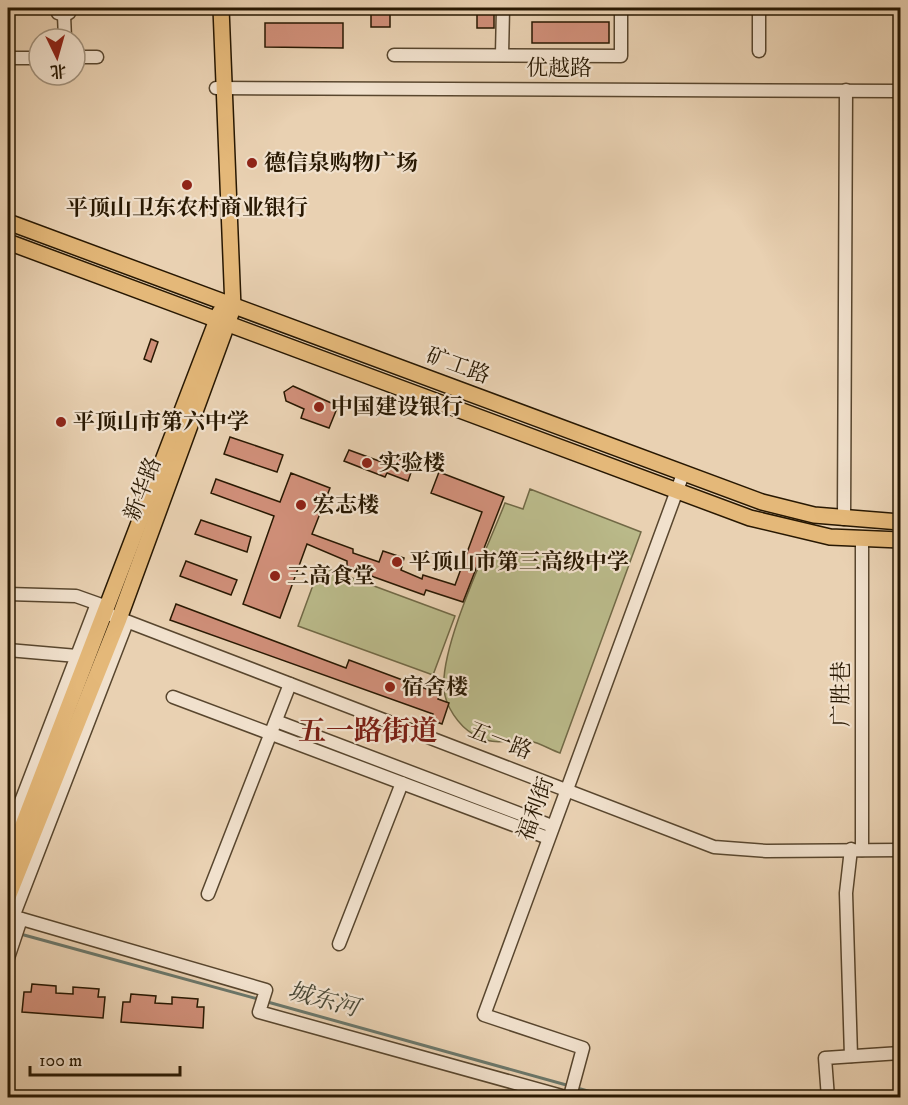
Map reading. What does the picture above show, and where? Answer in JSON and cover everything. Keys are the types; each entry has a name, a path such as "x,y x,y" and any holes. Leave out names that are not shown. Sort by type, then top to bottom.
{"main road":[{"name":"新华路","path":"8,897 111,614 229,306 220,88 214,8"},
{"name":"新华路","path":"220,88 222,8"},
{"name":"矿工路","path":"8,222 683,474 788,509 844,519 900,522"},
{"name":"矿工路","path":"8,242 676,492 776,526 830,537 900,540"},
{"name":"新华路","path":"8,864 111,614"}],"street":[{"path":"502,55 503,8"},
{"path":"394,55 621,56 621,8"},
{"path":"759,8 759,51"},
{"path":"64,10 65,27"},
{"path":"87,57 97,57"},
{"path":"8,58 27,58"},
{"name":"优越路","path":"220,88 900,91"},
{"path":"844,519 846,90"},
{"name":"福利街","path":"572,1097 583,1048 484,1015 683,474"},
{"name":"广胜巷","path":"851,1056 846,893 856,850 862,539"},
{"name":"五一路","path":"8,594 76,597 111,614 714,847 766,851 900,850"},
{"path":"8,835 77,656 111,614"},
{"path":"8,958 14,917 111,614"},
{"path":"8,650 77,656"},
{"path":"208,894 290,684"},
{"path":"173,697 274,727 550,832"},
{"path":"274,727 402,783 550,832"},
{"path":"339,944 402,783"},
{"path":"14,917 266,990 259,1012 572,1097"},
{"path":"828,1098 825,1058 900,1053"}],"green space":[{"path":"530,489 641,532 560,753 530,741 495,742 473,734 454,715 447,702 444,689 449,648 457,623 505,503 523,509"},
{"path":"320,566 455,616 433,675 298,626"}],"building":[{"path":"375,8 390,8 390,27 371,27 371,11 375,11"},
{"path":"477,8 494,8 494,28 477,28"},
{"path":"532,22 609,22 609,43 532,43"},
{"path":"265,23 343,23 343,48 265,47"},
{"path":"151,339 158,342 151,362 144,359"},
{"name":"中国建设银行","path":"293,386 338,406 329,428 301,418 304,409 286,401 284,392"},
{"path":"230,437 283,455 277,472 224,454"},
{"path":"349,450 390,465 394,457 414,464 408,481 387,473 385,477 344,461"},
{"path":"439,472 504,497 463,602 426,590 424,595 374,577 347,566 347,561 307,544 280,618 243,604 274,516 211,493 216,479 280,502 291,473 330,488 312,534 353,549 353,553 379,562 383,551 404,558 401,570 422,579 423,575 455,585 482,512 431,493"},
{"path":"201,520 251,537 247,552 195,534"},
{"path":"186,561 237,580 231,595 180,576"},
{"path":"176,604 346,668 349,660 440,694 438,699 449,703 442,724 431,720 433,714 170,620"},
{"path":"32,984 56,986 56,993 73,994 73,987 99,989 98,997 105,997 103,1018 22,1012 24,992 31,992"},
{"path":"131,994 156,996 155,1003 172,1004 172,997 198,999 197,1007 204,1007 203,1028 121,1022 123,1002 130,1002"}],"waterway":[{"name":"城东河","path":"24,935 258,999"},
{"name":"城东河","path":"264,1001 570,1086"},
{"name":"城东河","path":"577,1088 613,1098"}],"place":[{"name":"德信泉购物广场","path":"252,163"},
{"name":"平顶山卫东农村商业银行","path":"187,185"},
{"name":"中国建设银行","path":"319,407"},
{"name":"平顶山市第六中学","path":"61,422"},
{"name":"实验楼","path":"367,463"},
{"name":"宏志楼","path":"301,505"},
{"name":"平顶山市第三高级中学","path":"397,562"},
{"name":"三高食堂","path":"275,576"},
{"name":"宿舍楼","path":"390,687"}],"district":[{"name":"五一路街道","path":"368,731"}]}
